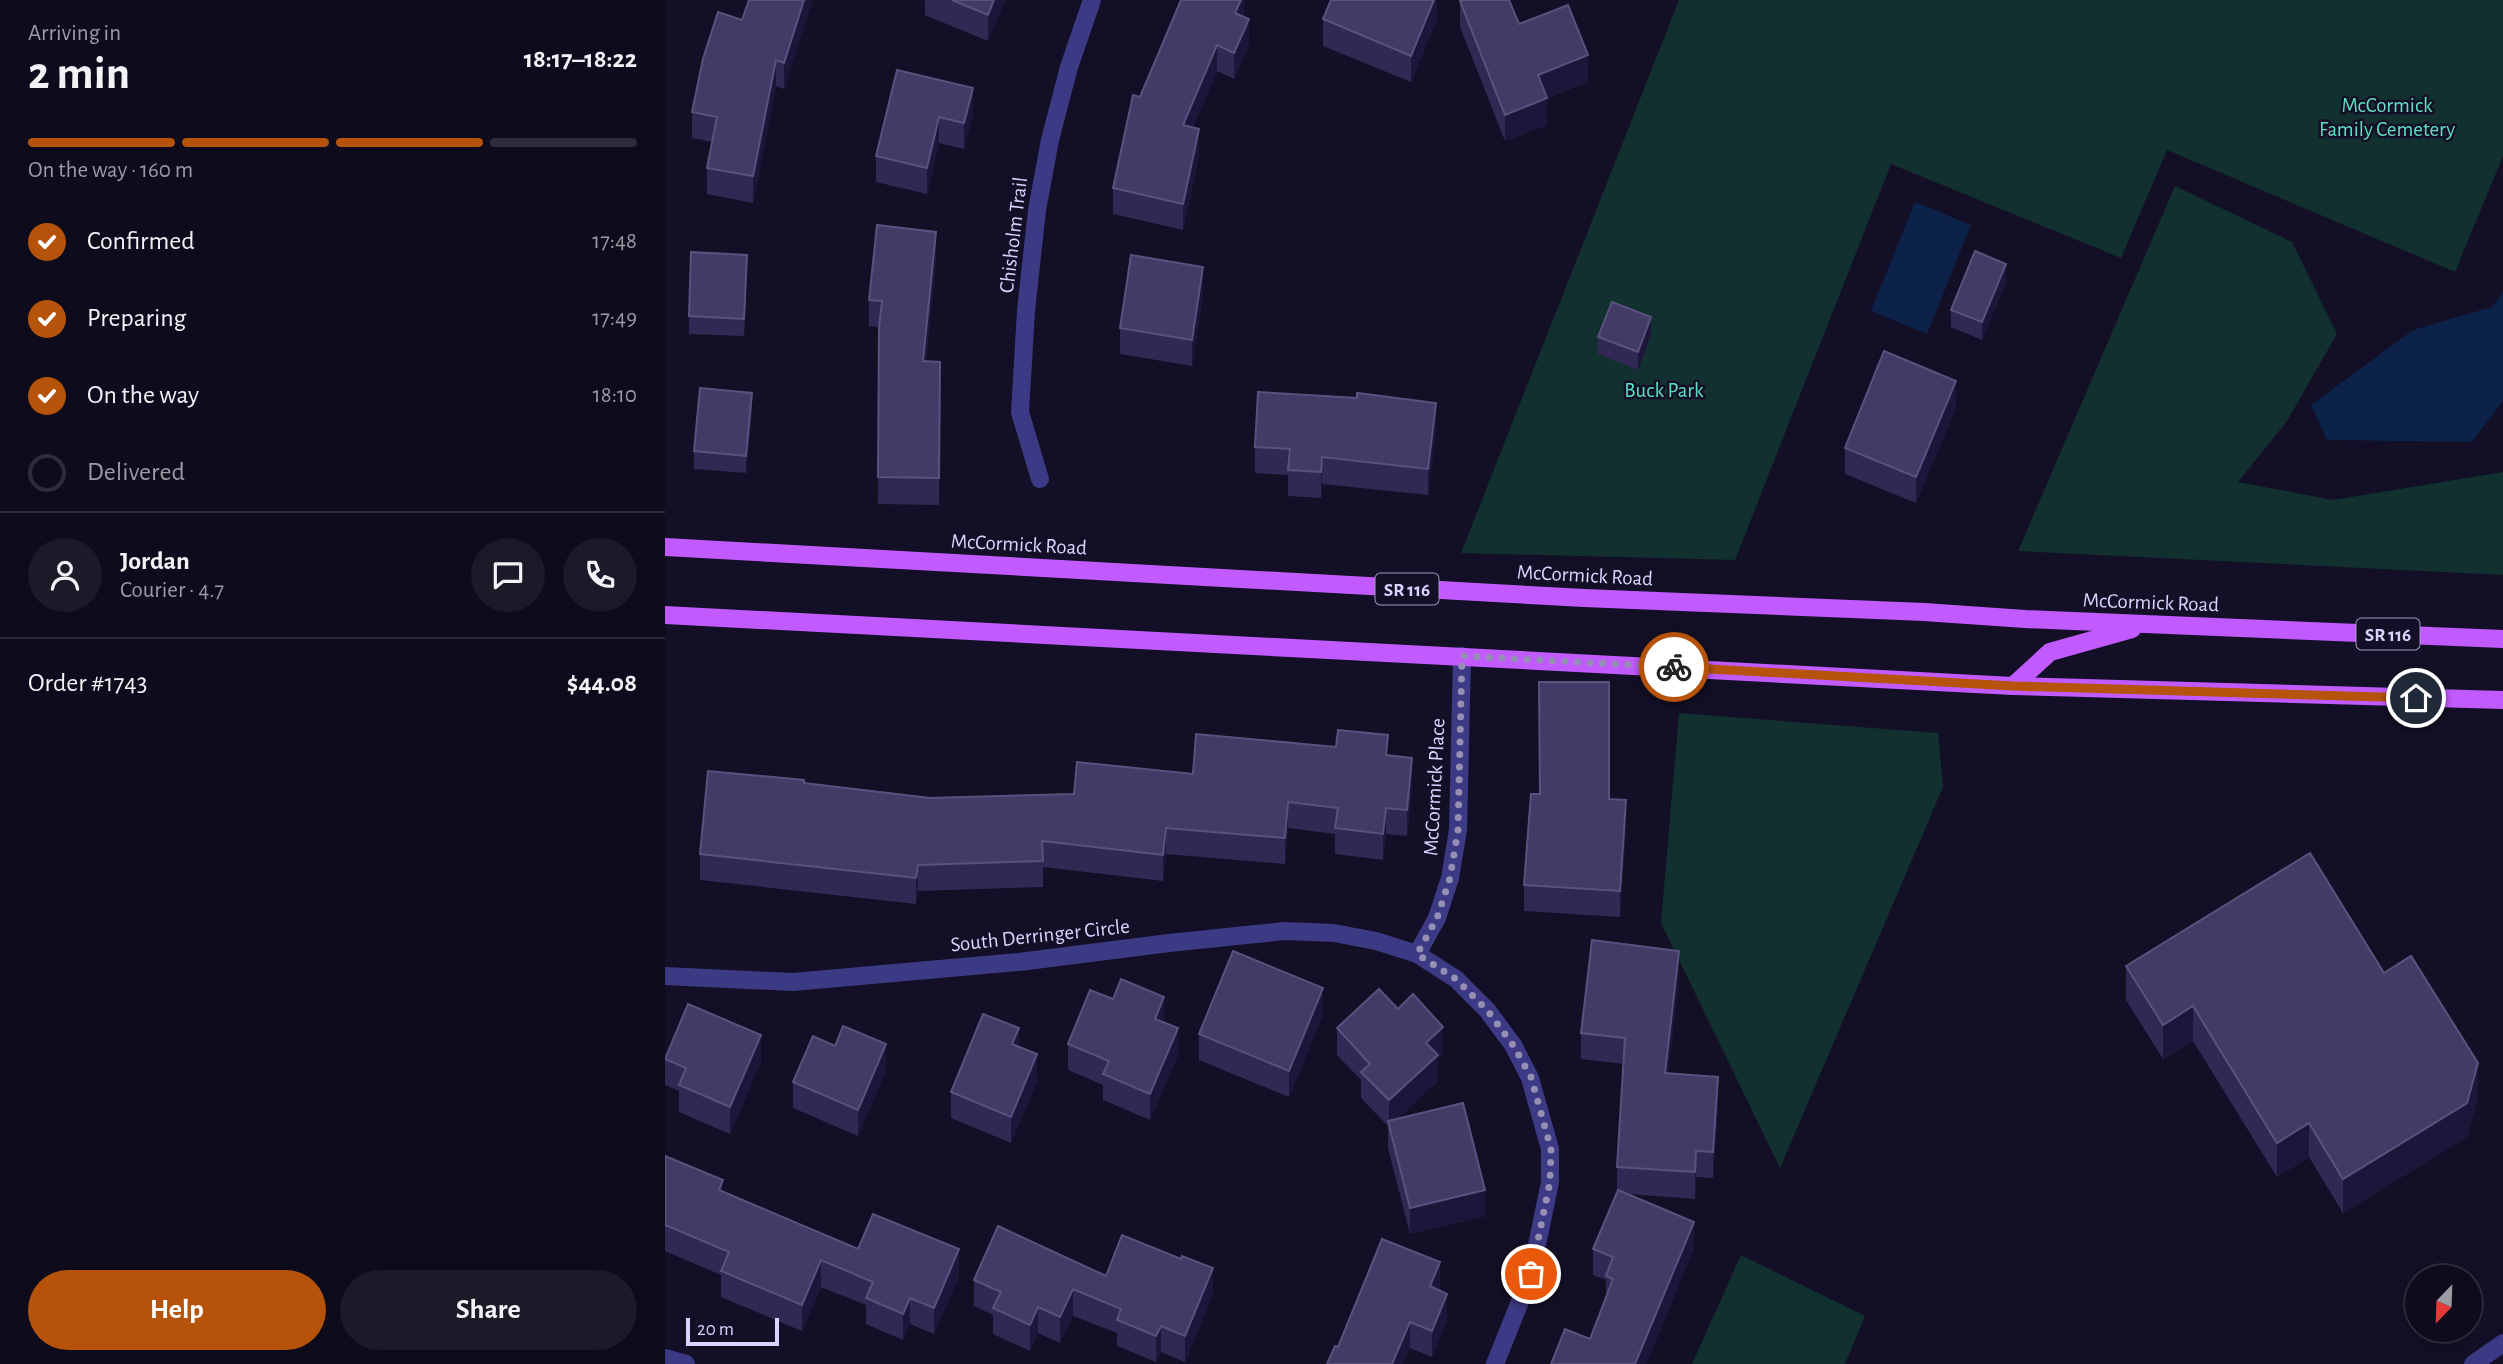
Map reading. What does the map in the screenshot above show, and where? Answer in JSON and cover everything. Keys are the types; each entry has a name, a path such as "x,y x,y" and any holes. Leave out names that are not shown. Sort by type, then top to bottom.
{"main road":[{"name":"McCormick Road","path":"665,547 1556,597 2503,639"},
{"path":"665,615 2013,686 2503,700"},
{"path":"2013,686 2050,652 2149,624"}],"street":[{"name":"Chisholm Trail","path":"1040,479 1020,412 1026,311 1037,210 1050,140 1069,67 1092,0"},
{"name":"McCormick Place","path":"1417,954 1437,918 1450,878 1458,830 1462,656"},
{"name":"South Derringer Circle","path":"665,976 793,982 1019,962 1285,931 1334,933 1417,954 1456,979 1487,1010 1513,1045 1531,1077 1551,1149 1550,1182 1531,1274 1495,1364"},
{"path":"2473,1364 2503,1343"},
{"path":"665,1358 686,1364"}],"green space":[{"name":"Buck Park","path":"1679,0 2503,0 2503,156 2455,272 2167,150 2121,258 1891,164 1735,560 1461,553"},
{"path":"2175,186 2292,242 2337,334 2287,421 2238,482 2333,500 2503,472 2503,575 2018,551"},
{"path":"1679,713 1938,733 1943,787 1780,1168 1661,923"},
{"path":"1741,1255 1865,1316 1845,1364 1692,1364"}],"water":[{"path":"1915,202 1971,225 1927,334 1871,311"},
{"path":"2503,292 2503,401 2472,442 2327,440 2311,405 2413,330 2492,307"}],"building":[{"path":"749,0 804,0 784,63 776,60 753,176 707,168 717,117 692,112 703,59 718,12 742,20"},
{"path":"952,0 994,0 988,15"},
{"path":"1181,0 1241,0 1235,13 1249,19 1234,53 1217,45 1183,125 1199,129 1183,204 1113,188 1133,95 1140,97"},
{"path":"1331,0 1434,0 1411,56 1323,19"},
{"path":"1509,0 1519,24 1568,5 1588,55 1538,75 1547,98 1505,115 1460,1"},
{"path":"897,70 973,88 964,123 939,117 927,168 876,156"},
{"path":"877,225 936,232 923,361 940,362 939,478 878,477 879,328 882,301 869,300"},
{"path":"1975,251 2006,264 1982,322 1951,310"},
{"path":"691,252 747,255 744,319 689,316"},
{"path":"1131,255 1203,267 1192,340 1120,328"},
{"path":"1612,302 1651,317 1638,352 1598,337"},
{"path":"1884,351 1956,381 1916,477 1845,448"},
{"path":"700,388 752,393 746,456 694,451"},
{"path":"1258,392 1357,398 1357,393 1436,403 1428,469 1322,457 1321,472 1288,470 1290,449 1255,447"},
{"path":"1539,682 1609,682 1609,799 1626,800 1620,891 1524,885 1531,794 1540,794"},
{"path":"1338,730 1388,735 1386,755 1412,758 1407,810 1386,808 1383,834 1335,828 1338,808 1288,802 1285,838 1166,828 1163,855 1042,841 1043,861 918,865 916,878 700,854 708,771 804,780 804,783 930,798 1074,794 1077,762 1193,774 1196,734 1336,747"},
{"path":"2310,853 2384,973 2411,956 2478,1063 2467,1103 2343,1179 2309,1123 2277,1143 2193,1006 2163,1025 2126,966"},
{"path":"1592,940 1679,951 1665,1073 1718,1077 1713,1152 1696,1151 1695,1172 1617,1167 1625,1038 1581,1033"},
{"path":"1233,951 1323,988 1289,1071 1199,1034"},
{"path":"1121,979 1164,997 1155,1019 1178,1028 1150,1094 1103,1074 1109,1061 1068,1044 1090,990 1113,999"},
{"path":"1379,989 1398,1009 1413,994 1443,1027 1426,1043 1438,1055 1389,1100 1361,1072 1370,1064 1337,1028"},
{"path":"688,1004 761,1035 730,1107 679,1085 686,1068 665,1059"},
{"path":"983,1014 1019,1028 1012,1044 1037,1054 1011,1117 951,1092"},
{"path":"843,1026 886,1044 858,1110 793,1082 813,1036 835,1046"},
{"path":"1463,1103 1485,1190 1410,1208 1388,1121"},
{"path":"665,1156 723,1180 719,1190 858,1249 873,1214 959,1249 934,1308 910,1298 903,1314 866,1298 873,1282 821,1260 802,1305 721,1271 729,1252 665,1225"},
{"path":"1618,1190 1694,1222 1635,1364 1551,1364 1565,1329 1590,1339 1613,1279 1606,1276 1613,1257 1593,1249"},
{"path":"998,1226 1106,1276 1122,1235 1181,1259 1182,1256 1213,1268 1185,1336 1161,1326 1156,1336 1117,1320 1121,1309 1073,1289 1060,1317 1038,1307 1030,1325 993,1308 1001,1292 974,1280"},
{"path":"1382,1239 1440,1262 1430,1286 1447,1294 1432,1331 1410,1322 1392,1364 1327,1364 1335,1346 1338,1347"}],"way so far":[{"path":"1531,1274 1550,1182 1551,1149 1531,1077 1513,1045 1487,1010 1456,979 1417,954 1437,918 1450,878 1458,830 1462,656 1674,667"}],"route":[{"path":"1674,667 2013,686 2416,698"}],"park label":[{"name":"McCormick Family Cemetery","path":"2387,117"}]}
